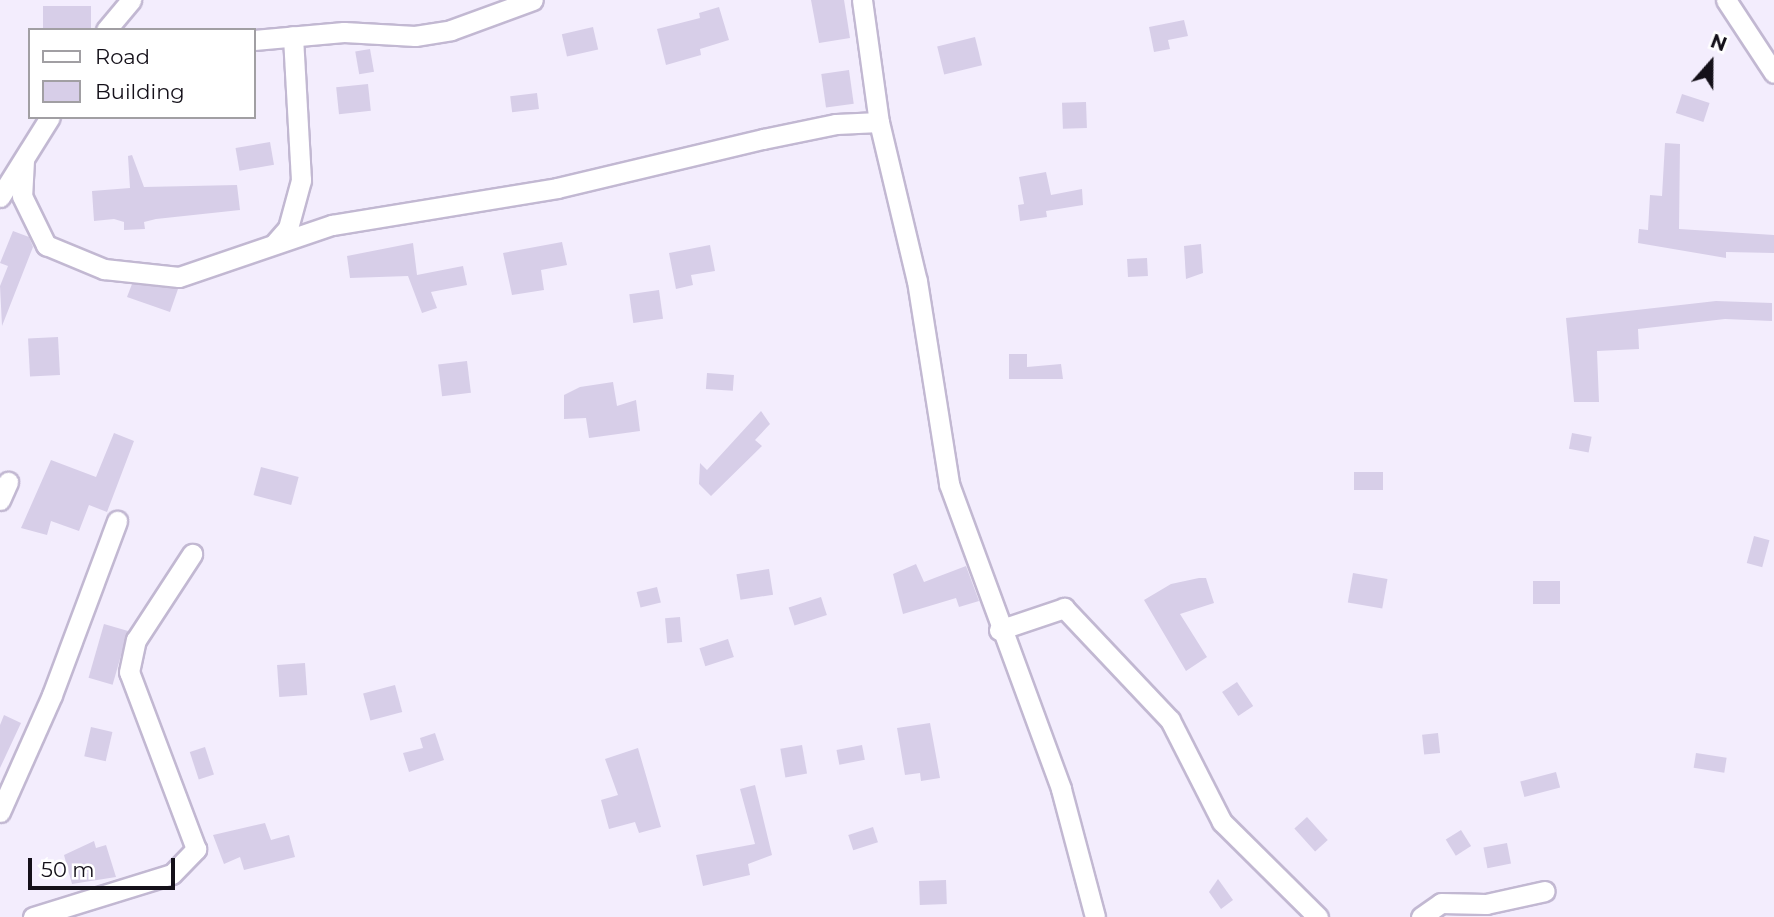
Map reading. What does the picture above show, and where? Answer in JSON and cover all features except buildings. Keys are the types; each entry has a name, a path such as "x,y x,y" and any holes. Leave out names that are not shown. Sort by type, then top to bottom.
{"street":[{"path":"108,28 131,0"},
{"path":"256,40 344,32 415,36 451,30 508,3 533,0"},
{"path":"862,0 879,122 917,281 950,484 983,569 999,630 1061,789 1095,917"},
{"path":"1726,0 1774,73"},
{"path":"275,243 288,229 301,180 293,36"},
{"path":"0,197 49,119"},
{"path":"24,160 22,196 46,245 104,269 179,277 332,225 557,188 836,124 879,122"},
{"path":"0,500 8,482"},
{"path":"0,812 52,695 117,521"},
{"path":"33,917 172,874 196,849 129,673 136,640 192,554"},
{"path":"999,630 1065,608 1102,642 1170,720 1222,822 1318,917"},
{"path":"1421,917 1441,903 1486,904 1545,891"}]}
